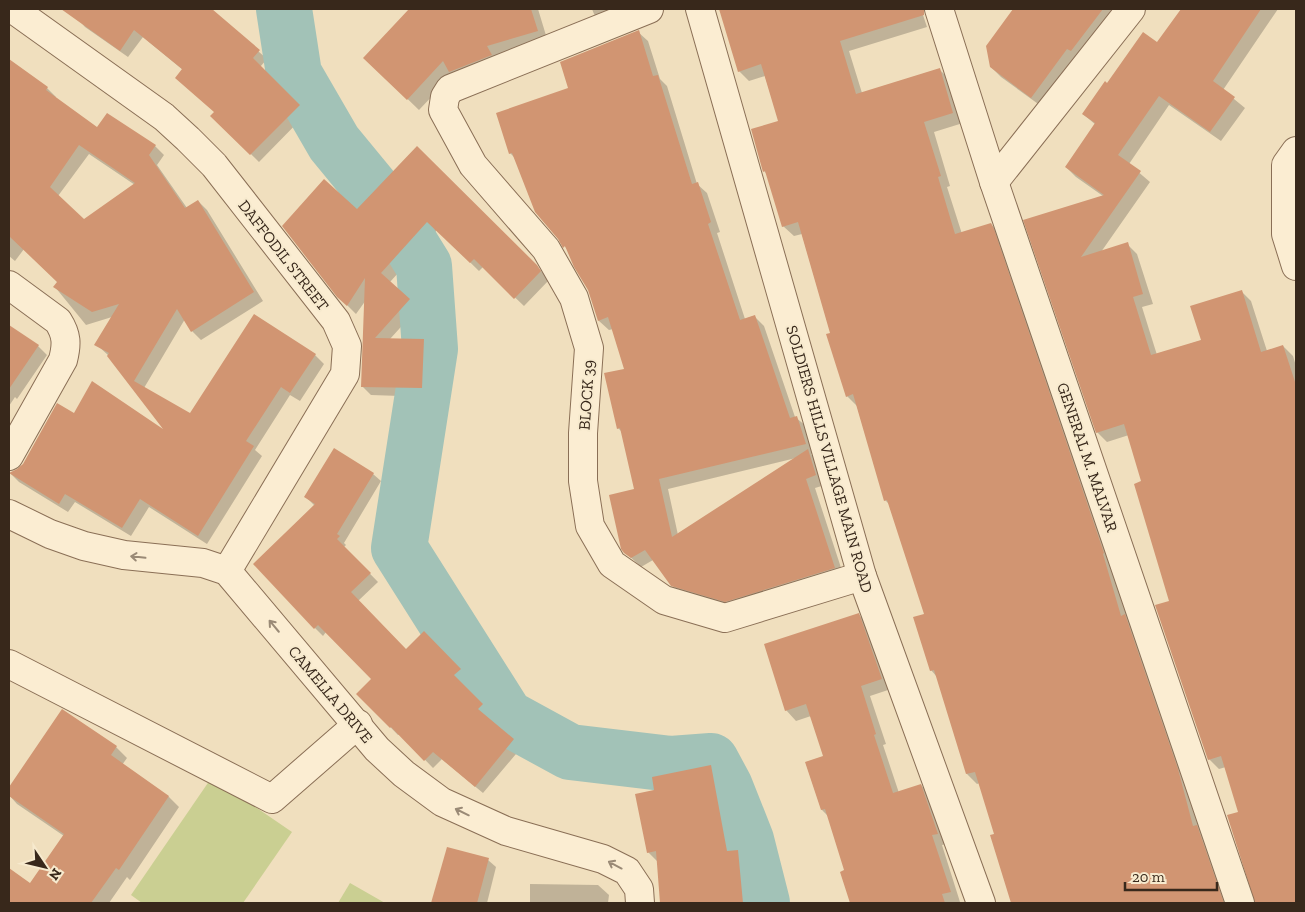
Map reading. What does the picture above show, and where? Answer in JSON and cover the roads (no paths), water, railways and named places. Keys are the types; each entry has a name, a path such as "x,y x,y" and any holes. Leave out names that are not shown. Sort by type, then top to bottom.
{"street":[{"name":"DAFFODIL STREET","path":"13,9 164,117 214,165 336,321 347,346 345,374 227,571"},
{"name":"BLOCK 39","path":"649,9 450,89 445,97 443,110 473,165 546,249 574,298 589,348 583,433 583,481 590,526 612,564 664,600 725,618 862,576"},
{"name":"SOLDIERS HILLS VILLAGE MAIN ROAD","path":"700,9 862,576 981,903"},
{"name":"GENERAL M. MALVAR","path":"939,9 994,182 1240,903"},
{"path":"994,182 1131,9"},
{"path":"1296,151 1286,165 1286,234 1296,266"},
{"path":"9,285 58,322 63,329 67,346 60,366 9,456"},
{"path":"9,514 50,534 84,546 124,555 204,563 227,571"},
{"name":"CAMELLA DRIVE","path":"227,571 358,724 377,749 404,774 442,802 506,831 603,859 628,872 639,889 640,903"},
{"path":"9,664 272,799 358,724"}],"waterway":[{"path":"284,9 294,74 334,143 390,211 424,266 430,349 399,548 506,717 570,752 671,764 711,761 725,787 746,840 762,903"}]}
